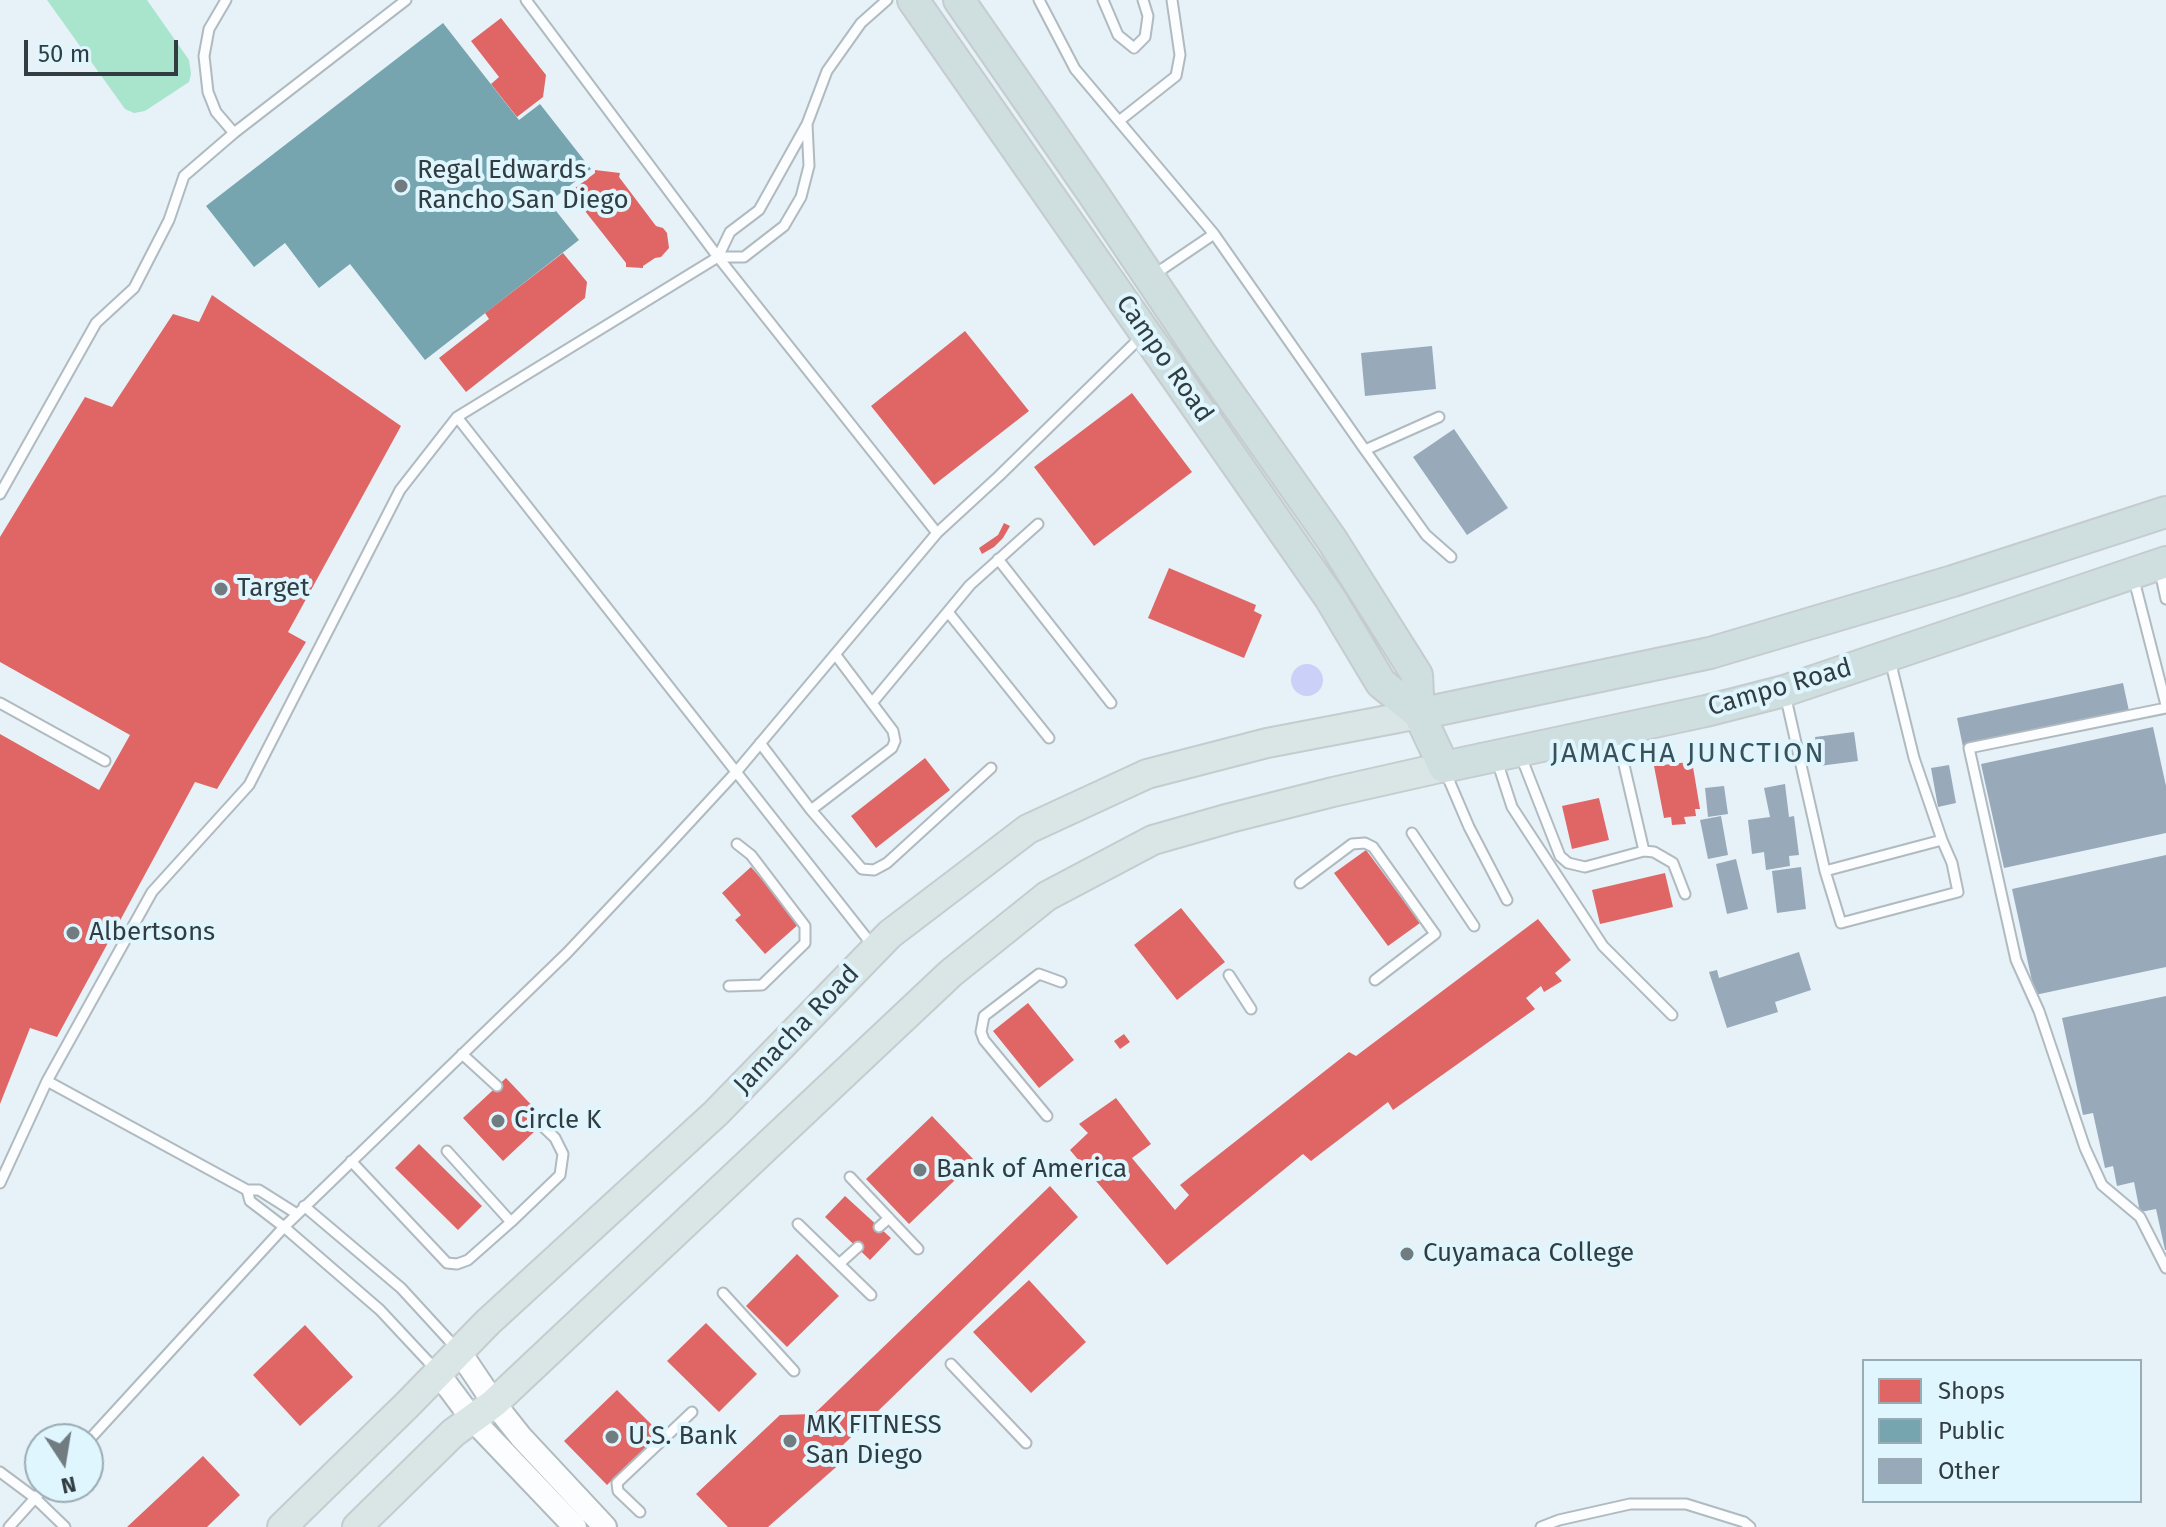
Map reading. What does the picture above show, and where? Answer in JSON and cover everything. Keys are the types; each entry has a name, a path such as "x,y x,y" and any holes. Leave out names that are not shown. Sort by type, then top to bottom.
{"highway":[{"name":"Campo Road","path":"913,0 1330,598 1381,683 1419,714"},
{"name":"Campo Road","path":"959,0 1332,540 1417,675 1419,714 1444,767 1706,711 1784,691 2152,566"},
{"name":"Campo Road","path":"1419,714 1710,653 1953,581 2166,512"}],"main road":[{"name":"Jamacha Road","path":"282,1527 500,1311 716,1113 890,934 1028,829 1147,774 1267,743 1419,714"},
{"path":"357,1527 453,1433 484,1412 951,973 1047,896 1153,840 1303,799 1444,767"}],"street":[{"path":"459,1351 484,1412 575,1527"},
{"path":"438,1373 527,1443 605,1527"}],"lane":[{"path":"226,0 209,29 204,56 208,92 216,112 234,133"},
{"path":"0,494 96,323 134,288 169,220 184,176 234,133 406,0"},
{"path":"526,0 718,257 937,533"},
{"path":"718,257 730,232 759,210 807,124 827,71 861,23 887,0"},
{"path":"1039,0 1075,69 1214,234 1426,535 1451,557"},
{"path":"1103,0 1118,35 1134,48 1145,37 1148,16 1143,0"},
{"path":"1119,121 1176,76 1180,55 1172,0"},
{"path":"0,1183 47,1081 152,892 249,785 400,490 457,417 718,257 744,257 784,226 801,197 809,166 807,124"},
{"path":"1149,277 1214,234"},
{"path":"104,1424 300,1210 567,953 737,771 937,533 1145,333"},
{"path":"457,417 875,949"},
{"path":"1365,450 1439,417"},
{"path":"872,703 970,585 1038,524"},
{"path":"998,559 1111,703"},
{"path":"2152,566 2166,599"},
{"path":"2152,566 2166,707 1969,748 2016,960 2039,1011 2085,1148 2102,1185 2140,1217 2166,1268"},
{"path":"948,612 1049,738"},
{"path":"811,810 892,748 895,741 893,731 835,654"},
{"path":"1784,691 1825,871 1841,923 1958,892 1952,863 1914,758 1888,655"},
{"path":"0,703 105,761"},
{"path":"1616,729 1644,851"},
{"path":"760,743 811,810 862,869 874,870 887,863 991,768"},
{"path":"1508,754 1560,856 1568,863 1585,867 1644,851 1654,852 1673,863 1685,894"},
{"path":"1508,754 1512,807 1603,946 1672,1015"},
{"path":"1444,767 1469,827 1507,900"},
{"path":"1412,833 1474,926"},
{"path":"1825,871 1942,840"},
{"path":"1300,883 1352,844 1365,843 1373,847 1435,934 1375,980"},
{"path":"729,986 762,985 805,943 805,926 751,855 737,844"},
{"path":"1047,1116 984,1040 981,1032 984,1016 1039,974 1061,982"},
{"path":"1229,975 1251,1009"},
{"path":"462,1054 497,1086"},
{"path":"47,1081 247,1190 259,1190 300,1210 401,1288 459,1351"},
{"path":"351,1161 447,1263 457,1264 468,1260 560,1175 563,1154 555,1138 534,1118"},
{"path":"447,1151 511,1222"},
{"path":"850,1177 918,1249"},
{"path":"247,1190 250,1201 380,1310 438,1373"},
{"path":"879,1227 889,1218"},
{"path":"798,1224 871,1295"},
{"path":"839,1264 858,1247"},
{"path":"723,1293 794,1371"},
{"path":"951,1364 1026,1443"},
{"path":"640,1512 618,1491 617,1483 692,1412"},
{"path":"0,1472 24,1490"},
{"path":"9,1527 31,1503"},
{"path":"40,1503 65,1527"},
{"path":"1541,1527 1630,1504 1686,1504 1744,1522 1750,1527"}],"green space":[{"path":"47,0 147,0 189,60 189,82 145,111 134,113 125,109"}],"water":[{"path":"1307,664 1318,669 1323,680 1318,691 1307,696 1296,691 1291,680 1296,669"}],"building: Shops":[{"path":"501,18 546,75 543,97 517,117 491,84 499,77 471,41"},
{"path":"595,170 620,173 619,177 656,226 667,233 669,248 661,257 643,268 626,267 570,192"},
{"path":"563,253 587,282 585,298 466,392 439,358 489,319 485,313"},
{"path":"212,295 401,426 288,632 306,642 217,789 195,782 57,1037 30,1028 0,1104 0,734 99,790 130,735 0,662 0,537 85,397 112,407 173,314 199,322"},
{"path":"965,331 1029,411 934,485 871,406"},
{"path":"1132,393 1192,472 1094,546 1034,467"},
{"path":"1004,523 1010,526 1003,538 982,554 979,548 998,535"},
{"path":"1169,568 1256,605 1254,611 1262,615 1244,658 1148,618"},
{"path":"925,758 950,790 876,848 851,816"},
{"path":"1689,762 1693,767 1700,809 1695,809 1696,816 1684,817 1686,824 1672,825 1671,817 1664,818 1654,766"},
{"path":"1599,798 1609,840 1572,849 1562,806"},
{"path":"1366,850 1420,923 1388,946 1334,873"},
{"path":"751,867 800,923 765,954 735,920 741,915 722,893"},
{"path":"1665,873 1673,907 1600,924 1592,890"},
{"path":"1181,908 1225,962 1177,1000 1134,945"},
{"path":"1538,919 1571,960 1555,973 1562,981 1544,992 1541,986 1526,998 1535,1009 1393,1110 1388,1102 1311,1161 1303,1154 1167,1265 1070,1150 1088,1133 1079,1124 1116,1098 1151,1144 1132,1158 1175,1210 1189,1195 1180,1185 1349,1052 1356,1056"},
{"path":"1028,1003 1074,1060 1039,1088 993,1031"},
{"path":"1124,1034 1130,1042 1120,1049 1114,1041"},
{"name":"Circle K","path":"506,1078 539,1113 527,1124 534,1132 503,1161 463,1118"},
{"name":"Bank of America","path":"932,1116 975,1161 909,1224 866,1179"},
{"path":"419,1144 482,1206 458,1230 395,1168"},
{"path":"1050,1186 1078,1217 843,1445 851,1454 768,1527 728,1527 696,1494 780,1415 814,1414"},
{"path":"845,1196 891,1238 870,1260 825,1217"},
{"path":"797,1254 839,1296 787,1347 746,1306"},
{"path":"1029,1280 1086,1342 1031,1393 973,1332"},
{"path":"706,1323 757,1374 719,1412 667,1361"},
{"path":"305,1325 353,1377 300,1426 253,1375"},
{"name":"U.S. Bank","path":"617,1390 660,1433 607,1485 564,1441"},
{"path":"203,1456 240,1495 207,1527 127,1527"}],"building: Public":[{"name":"Regal Edwards Rancho San Diego","path":"443,23 519,120 540,104 591,169 549,202 579,240 425,360 350,264 319,288 285,243 254,267 206,206"}],"building: Other":[{"path":"1432,346 1436,389 1365,396 1361,353"},
{"path":"1454,429 1508,508 1467,535 1413,457"},
{"path":"2123,683 2129,711 1963,747 1957,718"},
{"path":"2153,727 2166,786 2166,833 2004,868 1981,764"},
{"path":"1854,732 1858,761 1819,766 1815,737"},
{"path":"1949,765 1956,803 1938,807 1931,768"},
{"path":"1785,784 1789,817 1794,816 1799,855 1789,856 1790,866 1766,870 1764,852 1752,854 1748,820 1770,817 1764,788"},
{"path":"1724,786 1728,814 1708,817 1705,788"},
{"path":"1721,816 1728,855 1708,859 1700,820"},
{"path":"2166,855 2166,967 2035,995 2012,889"},
{"path":"1736,859 1748,909 1727,914 1716,864"},
{"path":"1801,867 1806,909 1777,913 1772,871"},
{"path":"1799,952 1811,990 1775,1002 1778,1012 1727,1028 1709,972 1717,970 1719,978"},
{"path":"2166,996 2165,1250 2156,1209 2140,1212 2134,1182 2117,1186 2113,1166 2105,1168 2093,1113 2083,1115 2062,1018"}],"place":[{"name":"Regal Edwards Rancho San Diego","path":"401,186"},
{"name":"Target","path":"221,589"},
{"name":"Albertsons","path":"73,933"},
{"name":"Circle K","path":"498,1121"},
{"name":"Bank of America","path":"920,1170"},
{"name":"Cuyamaca College","path":"1407,1254"},
{"name":"U.S. Bank","path":"612,1437"},
{"name":"MK FITNESS San Diego","path":"790,1441"}],"district":[{"name":"JAMACHA JUNCTION","path":"1688,754"}]}
